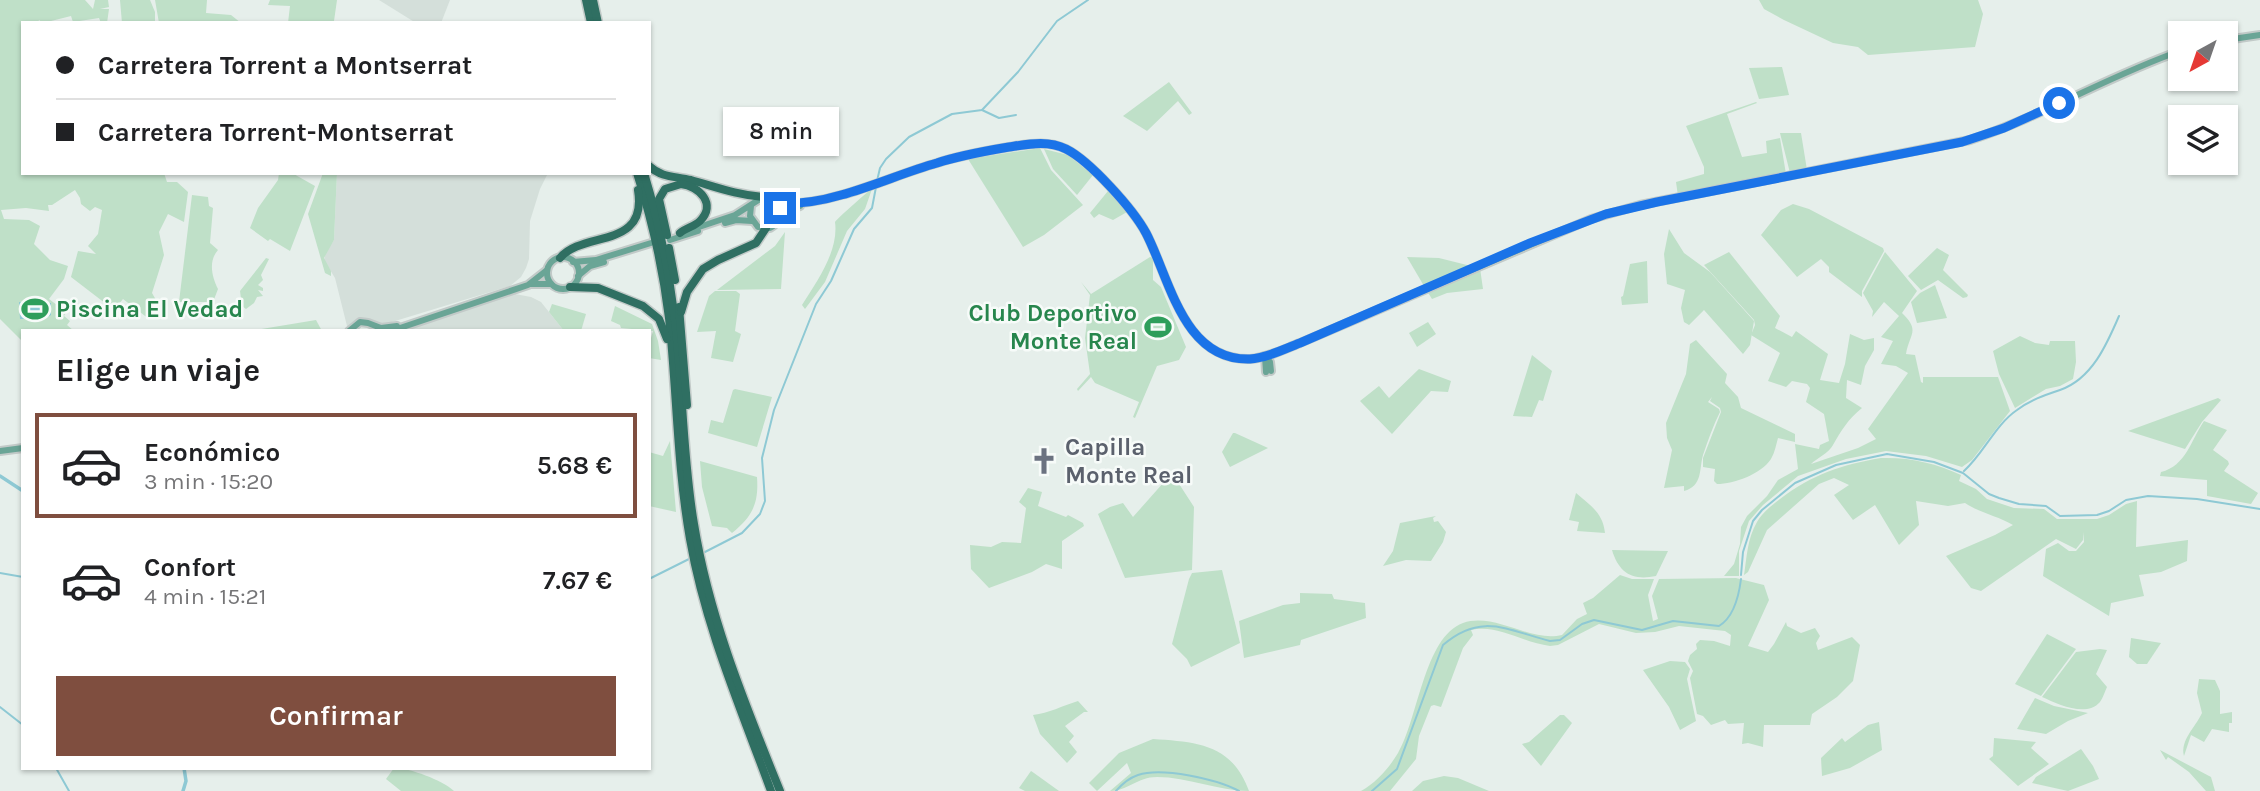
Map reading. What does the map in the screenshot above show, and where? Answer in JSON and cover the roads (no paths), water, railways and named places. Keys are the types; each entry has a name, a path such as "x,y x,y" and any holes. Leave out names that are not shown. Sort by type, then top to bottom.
{"highway":[{"path":"586,0 591,21"},
{"path":"593,0 598,21"},
{"path":"651,167 662,175 686,179 734,194 762,197"},
{"path":"560,258 569,249 614,237 628,226 639,206 635,175"},
{"path":"636,175 657,248 666,296 682,479 699,567 715,638 771,791"},
{"path":"645,175 670,284 693,539"},
{"path":"680,233 702,219 707,205 706,199 698,190 681,184 666,190 659,205 673,266 681,319 688,415 686,453"},
{"path":"681,319 684,300 693,281 718,260 756,243 766,228"},
{"path":"570,287 598,288 650,310 663,324 672,358"},
{"path":"699,567 722,638 780,791"}],"main road":[{"path":"2238,38 2260,34"},
{"path":"751,206 752,221 758,227 766,228 776,224 786,211 810,202 873,185 963,155 1032,143 1065,148 1105,183 1140,223 1184,317 1198,338 1211,349 1230,356 1251,359 1265,356 1591,219 1640,205 1970,140 2168,56"},
{"path":"752,221 728,222 670,238 727,218 762,197 772,198 779,204 781,216"},
{"path":"779,204 810,202"},
{"path":"395,329 528,285 551,284 558,289 570,287 590,266 651,244 596,260 573,262 560,258 552,261 547,270 528,285"},
{"path":"573,262 578,276"},
{"path":"547,270 551,284"},
{"path":"351,329 360,322 368,323 376,329 402,326"},
{"path":"1265,356 1270,362 1268,371"},
{"path":"0,451 21,447"}],"water":[{"name":"Piscina El Vedad","path":"19,302 51,303 51,315 45,319 20,319"}],"waterway":[{"path":"877,181 880,168 886,159 909,137 952,114 982,110 1018,72 1057,21 1088,0"},
{"path":"982,110 999,118 1016,115"},
{"path":"703,553 742,533 760,514 765,501 762,458 774,410 816,304 831,281 854,229 872,208 876,187"},
{"path":"1964,471 2009,416 2027,403 2071,385 2081,378 2097,359 2119,316"},
{"path":"1741,575 1743,552 1753,521 1762,510 1795,483 1836,465 1887,454 1934,462 1963,473 1989,494 2019,504 2046,506 2060,516 2097,515 2126,500 2148,496 2197,499 2260,509"},
{"path":"0,476 21,490"},
{"path":"651,578 691,558"},
{"path":"0,573 21,577"},
{"path":"1372,791 1397,769 1443,645 1457,635 1482,626 1495,626 1550,641 1560,640 1582,624 1594,620 1642,630 1673,621 1719,626 1732,611 1741,579"},
{"path":"0,707 21,723"},
{"path":"57,770 69,791"},
{"path":"183,791 186,781 184,770"},
{"path":"1116,791 1135,776 1161,772 1204,779 1239,791"}],"place":[{"name":"Piscina El Vedad","path":"35,309"},
{"name":"Club Deportivo Monte Real","path":"1158,327"},
{"name":"Capilla Monte Real","path":"1044,461"}]}
